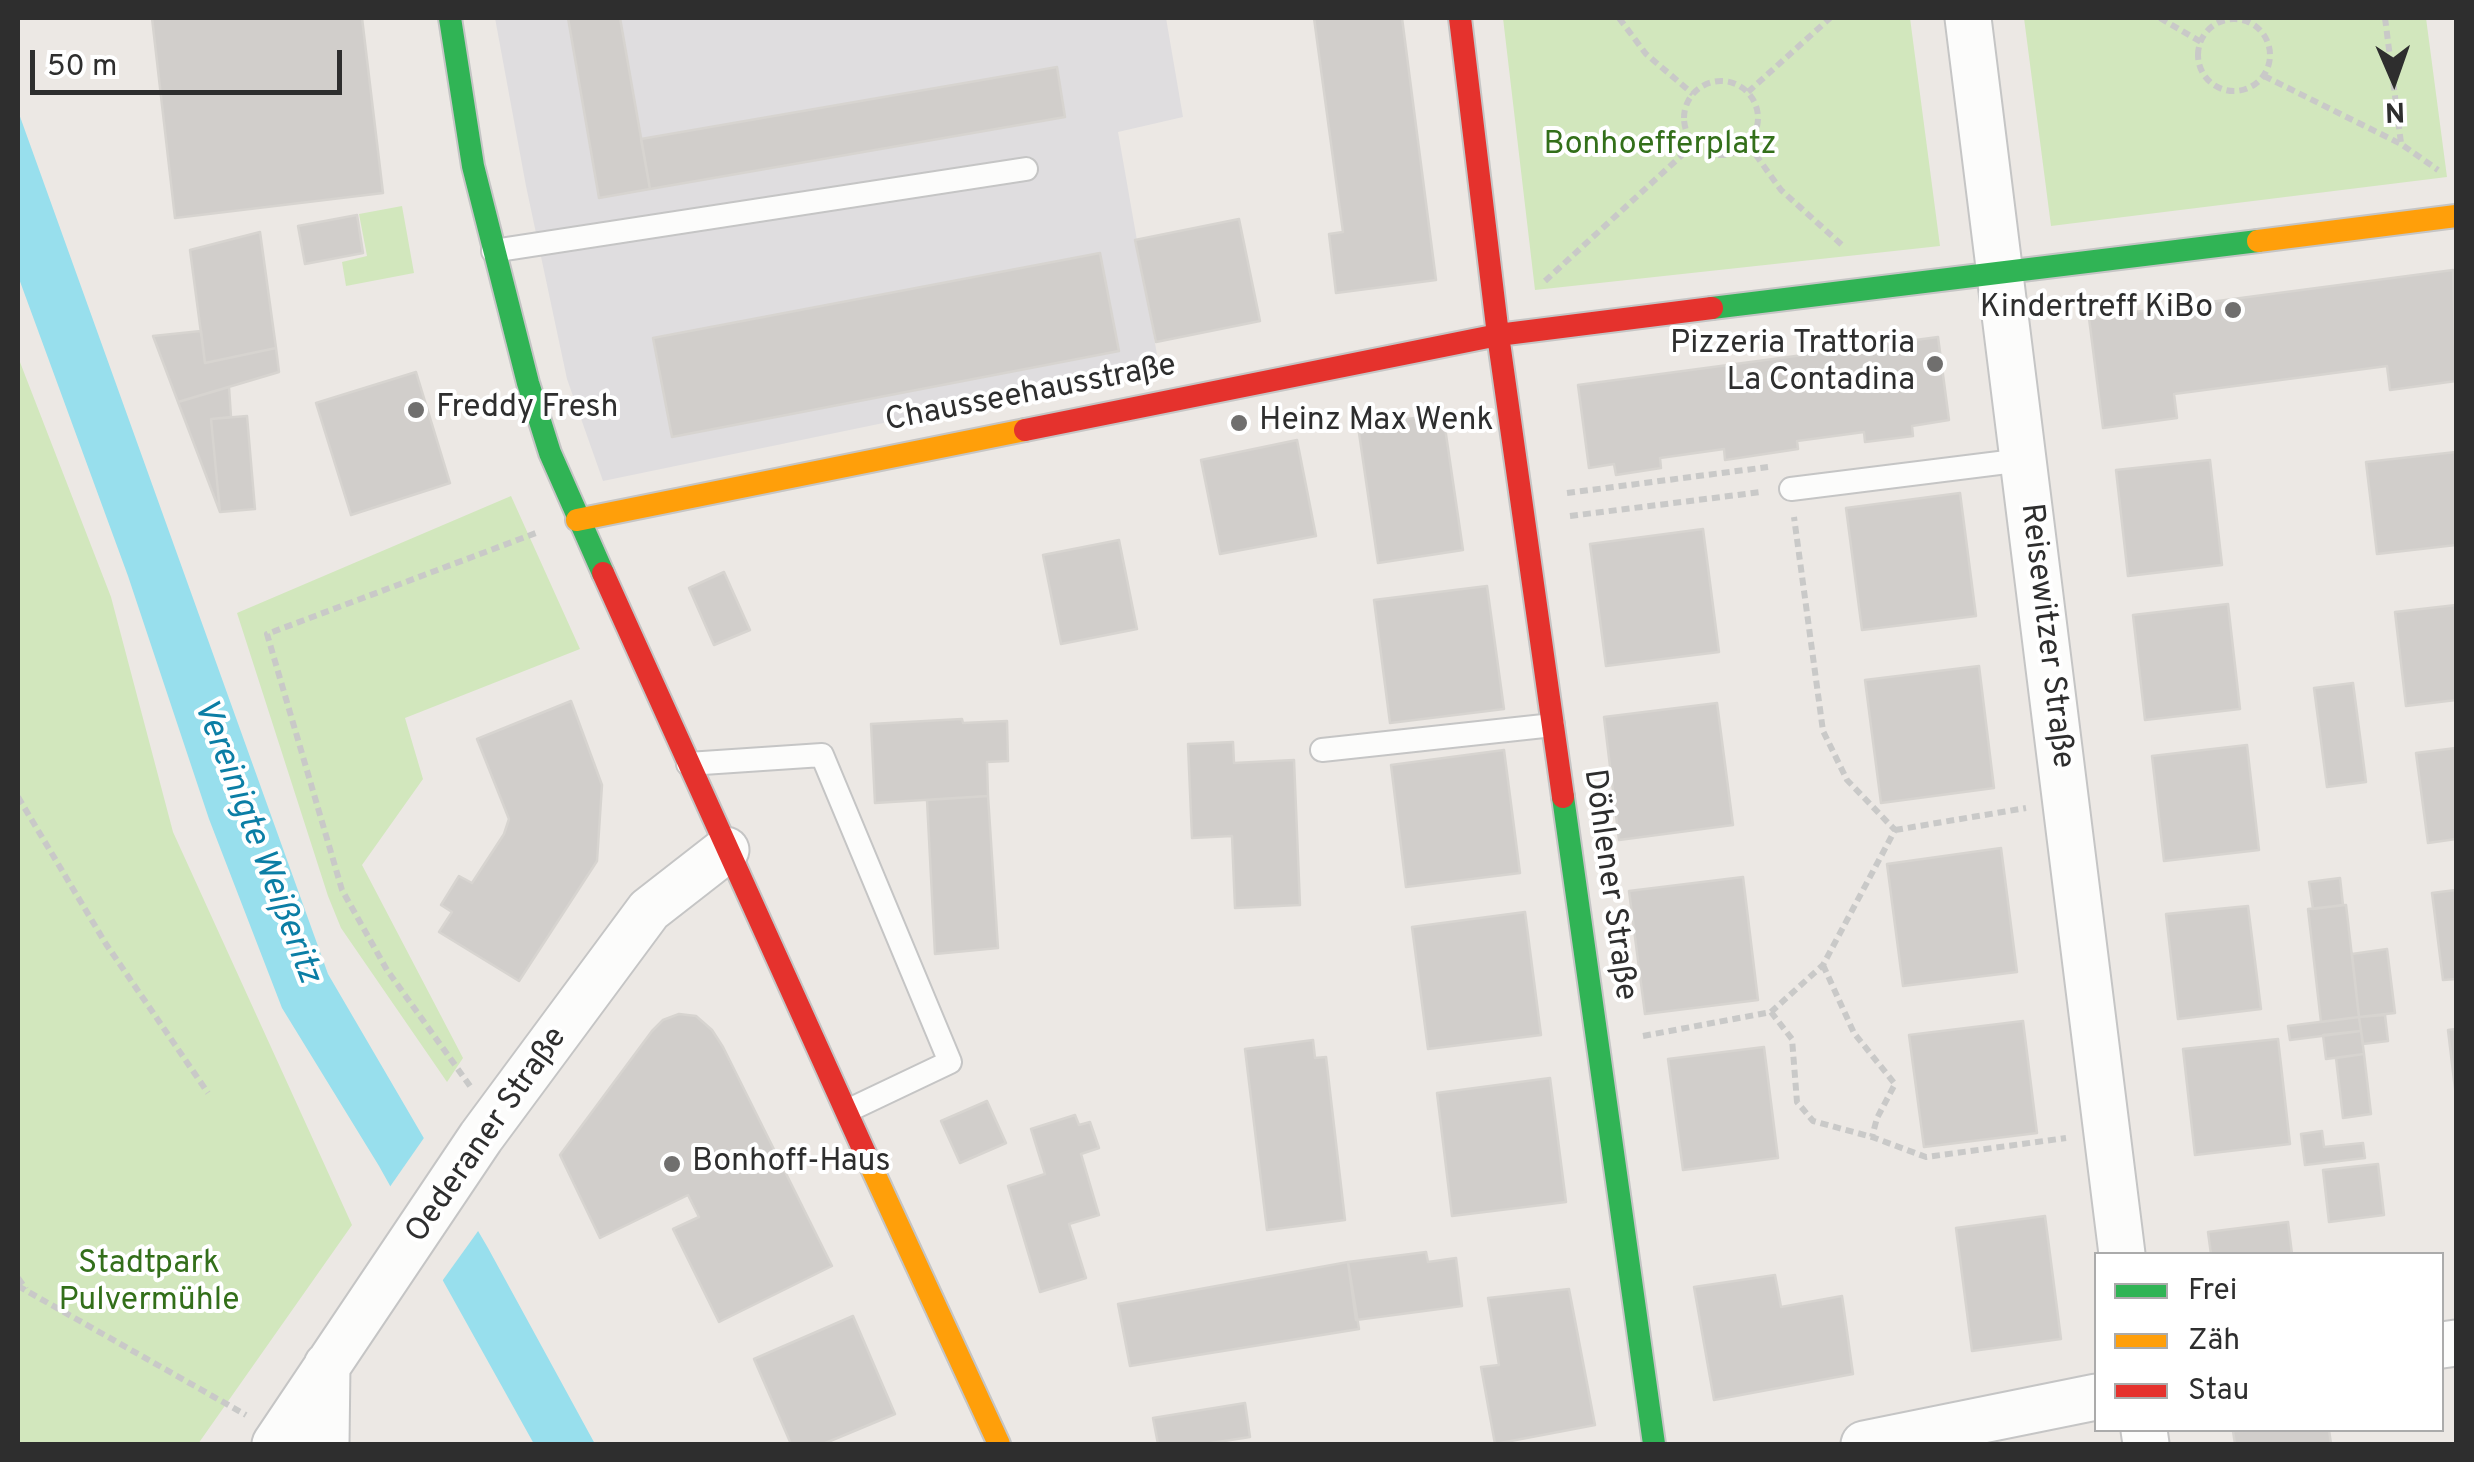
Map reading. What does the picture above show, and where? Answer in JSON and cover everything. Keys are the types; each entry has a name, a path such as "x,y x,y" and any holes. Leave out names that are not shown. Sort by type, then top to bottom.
{"street":[{"path":"450,18 472,160 533,408 577,520 1000,1444"},
{"path":"1460,18 1498,335 2456,216"},
{"name":"Reisewitzer Straße","path":"1968,18 2122,1252"},
{"name":"Chausseehausstraße","path":"577,520 1498,335"},
{"name":"Döhlener Straße","path":"1498,335 1654,1444"},
{"name":"Oederaner Straße","path":"278,1441 489,1127 649,910 726,850"},
{"path":"326,1444 327,1365"},
{"path":"1864,1444 2094,1397"}],"lane":[{"path":"493,251 1026,169"},
{"path":"1790,488 2023,460"},
{"path":"1322,750 1553,725"},
{"path":"687,764 822,756 950,1062 847,1111"}],"path":[{"path":"1619,18 1646,54 1693,94"},
{"path":"1748,92 1830,18"},
{"path":"2160,18 2201,42"},
{"path":"2385,18 2401,144"},
{"path":"2228,19 2251,23 2268,41 2269,64 2264,76 2246,89 2222,89 2212,84 2199,65 2201,42 2207,31 2228,19"},
{"path":"2264,76 2401,144 2448,177"},
{"path":"1714,82 1738,85 1748,92 1758,113 1756,130 1748,144 1727,155 1694,144 1684,124 1693,94 1714,82"},
{"path":"1498,335 1534,290 1694,144"},
{"path":"1748,144 1780,190 1888,285"},
{"path":"1524,522 1790,488 1823,731 1847,780 1894,830"},
{"path":"489,1127 456,1069 396,984 342,890 268,634 577,520"},
{"path":"18,797 106,944 208,1092"},
{"path":"1894,830 2066,802"},
{"path":"1598,1042 1771,1012 1823,965 1894,830"},
{"path":"1823,965 1854,1033 1894,1084 1872,1137"},
{"path":"1771,1012 1792,1040 1797,1102 1813,1121 1926,1157 2107,1132"},
{"path":"18,1278 27,1290"},
{"path":"18,1286 218,1397 278,1441"}],"shaded area":[{"path":"495,18 1166,18 1183,117 1118,132 1159,366 603,481 567,379"}],"green space":[{"name":"Bonhoefferplatz","path":"1503,18 1910,18 1940,246 1535,290"},
{"path":"2024,18 2426,18 2447,177 2051,226"},
{"path":"402,206 414,273 346,286 342,262 367,256 359,214"},
{"name":"Stadtpark Pulvermühle","path":"18,357 111,597 173,832 352,1225 198,1444 18,1444"},
{"path":"511,496 580,649 405,718 423,779 362,865 463,1058 447,1082 341,928 237,613"}],"water":[{"name":"Vereinigte Weißeritz","path":"18,111 328,974 488,1248 595,1444 534,1444 379,1166 282,1008 209,819 128,576 18,276"}],"pier":[{"path":"426,1135 481,1227 440,1284 387,1191"}],"building":[{"path":"152,18 362,18 383,193 175,218"},
{"path":"568,18 620,18 650,189 599,198"},
{"path":"1314,18 1402,18 1436,280 1336,293 1329,234 1343,232"},
{"path":"1057,67 1065,117 650,189 641,139"},
{"path":"357,215 363,253 305,264 298,226"},
{"path":"1239,219 1260,321 1156,342 1135,240"},
{"path":"260,232 276,348 205,363 190,250"},
{"path":"1100,253 1119,351 672,437 653,338"},
{"path":"2453,270 2456,381 2390,390 2387,366 2174,394 2177,418 2103,428 2089,318"},
{"path":"201,331 205,363 276,348 279,372 178,402 153,336"},
{"path":"1938,337 1949,420 1912,426 1913,436 1865,442 1864,432 1797,441 1798,449 1725,460 1724,449 1660,458 1661,468 1616,475 1614,464 1589,468 1578,385"},
{"path":"416,372 450,483 351,515 316,403"},
{"path":"229,387 231,417 211,419 220,512 178,402"},
{"path":"1443,414 1463,550 1378,563 1358,426"},
{"path":"247,416 255,509 220,512 211,419"},
{"path":"1297,440 1316,536 1220,554 1201,460"},
{"path":"2456,452 2456,545 2377,554 2366,462"},
{"path":"2210,460 2222,565 2128,576 2116,470"},
{"path":"1960,493 1976,616 1862,630 1846,508"},
{"path":"1703,529 1719,652 1606,666 1590,544"},
{"path":"1119,540 1137,629 1061,644 1043,555"},
{"path":"724,572 750,630 714,645 689,588"},
{"path":"1487,586 1504,709 1390,723 1374,600"},
{"path":"2228,604 2240,709 2145,720 2133,615"},
{"path":"2456,605 2456,700 2406,706 2395,612"},
{"path":"1979,666 1994,788 1881,803 1865,680"},
{"path":"2353,683 2366,782 2327,787 2314,688"},
{"path":"571,701 602,785 597,861 519,981 439,932 452,912 441,905 459,876 472,883 504,834 509,819 477,739"},
{"path":"1717,703 1733,825 1619,840 1604,717"},
{"path":"962,719 963,723 1007,721 1008,761 987,762 988,796 875,803 871,724"},
{"path":"1233,742 1234,763 1294,760 1300,905 1235,908 1232,836 1192,838 1188,744"},
{"path":"2247,745 2259,850 2164,861 2152,756"},
{"path":"2456,748 2456,839 2428,843 2416,753"},
{"path":"1504,750 1520,873 1406,887 1391,765"},
{"path":"988,796 998,948 935,954 927,800"},
{"path":"2001,848 2017,972 1903,986 1887,864"},
{"path":"1743,877 1758,1000 1645,1014 1629,891"},
{"path":"2340,878 2343,905 2313,909 2309,882"},
{"path":"2456,890 2456,979 2443,980 2432,893"},
{"path":"2346,905 2359,1017 2321,1022 2308,909"},
{"path":"2248,906 2261,1009 2178,1019 2166,914"},
{"path":"1525,912 1541,1035 1428,1049 1412,927"},
{"path":"2387,949 2395,1013 2359,1017 2352,954"},
{"name":"Bonhoff-Haus","path":"679,1014 696,1016 723,1047 832,1266 719,1322 673,1229 699,1217 688,1195 600,1238 560,1155 652,1031 663,1020"},
{"path":"2385,1015 2388,1041 2363,1044 2359,1017"},
{"path":"2359,1017 2361,1031 2290,1040 2288,1026"},
{"path":"2023,1021 2037,1133 1924,1147 1909,1035"},
{"path":"2456,1029 2456,1097 2448,1030"},
{"path":"2361,1031 2364,1054 2326,1059 2323,1035"},
{"path":"2278,1039 2290,1144 2195,1155 2183,1049"},
{"path":"1313,1040 1315,1058 1326,1057 1345,1220 1267,1230 1245,1049"},
{"path":"1764,1047 1778,1158 1683,1170 1668,1059"},
{"path":"2364,1054 2371,1114 2343,1118 2336,1058"},
{"path":"1550,1078 1566,1202 1452,1216 1437,1093"},
{"path":"987,1101 1006,1143 960,1163 941,1121"},
{"path":"1075,1115 1079,1125 1090,1122 1099,1148 1081,1154 1099,1215 1069,1224 1086,1278 1040,1292 1008,1186 1045,1174 1031,1129"},
{"path":"2322,1131 2324,1147 2363,1143 2365,1158 2305,1165 2301,1134"},
{"path":"2378,1164 2384,1215 2329,1222 2323,1170"},
{"path":"2045,1216 2061,1339 1972,1351 1956,1228"},
{"path":"2288,1222 2292,1252 2211,1252 2208,1232"},
{"path":"1426,1252 1428,1262 1456,1258 1462,1306 1356,1320 1348,1262"},
{"path":"1348,1262 1359,1329 1130,1366 1118,1304"},
{"path":"1775,1275 1781,1307 1842,1296 1853,1374 1714,1400 1694,1287"},
{"path":"1569,1289 1595,1425 1495,1444 1481,1367 1499,1365 1488,1298"},
{"path":"853,1316 895,1414 823,1444 791,1444 754,1359"},
{"path":"1245,1403 1250,1437 1205,1444 1158,1444 1153,1418"},
{"path":"2233,1432 2329,1432 2331,1444 2235,1444"}],"traffic: fast":[{"path":"450,18 473,166 528,383 550,453 603,573"},
{"path":"1712,308 2258,241"},
{"path":"1563,797 1654,1444"}],"traffic: slow":[{"path":"2258,241 2456,216"},
{"path":"577,520 1025,430"},
{"path":"869,1162 999,1444"}],"traffic: jam":[{"path":"1460,18 1498,335 1563,797"},
{"path":"1025,430 1498,335 1712,308"},
{"path":"603,573 869,1162"}],"place":[{"name":"Kindertreff KiBo","path":"2233,310"},
{"name":"Pizzeria Trattoria La Contadina","path":"1935,364"},
{"name":"Freddy Fresh","path":"416,410"},
{"name":"Heinz Max Wenk","path":"1239,423"},
{"name":"Bonhoff-Haus","path":"672,1164"}]}
